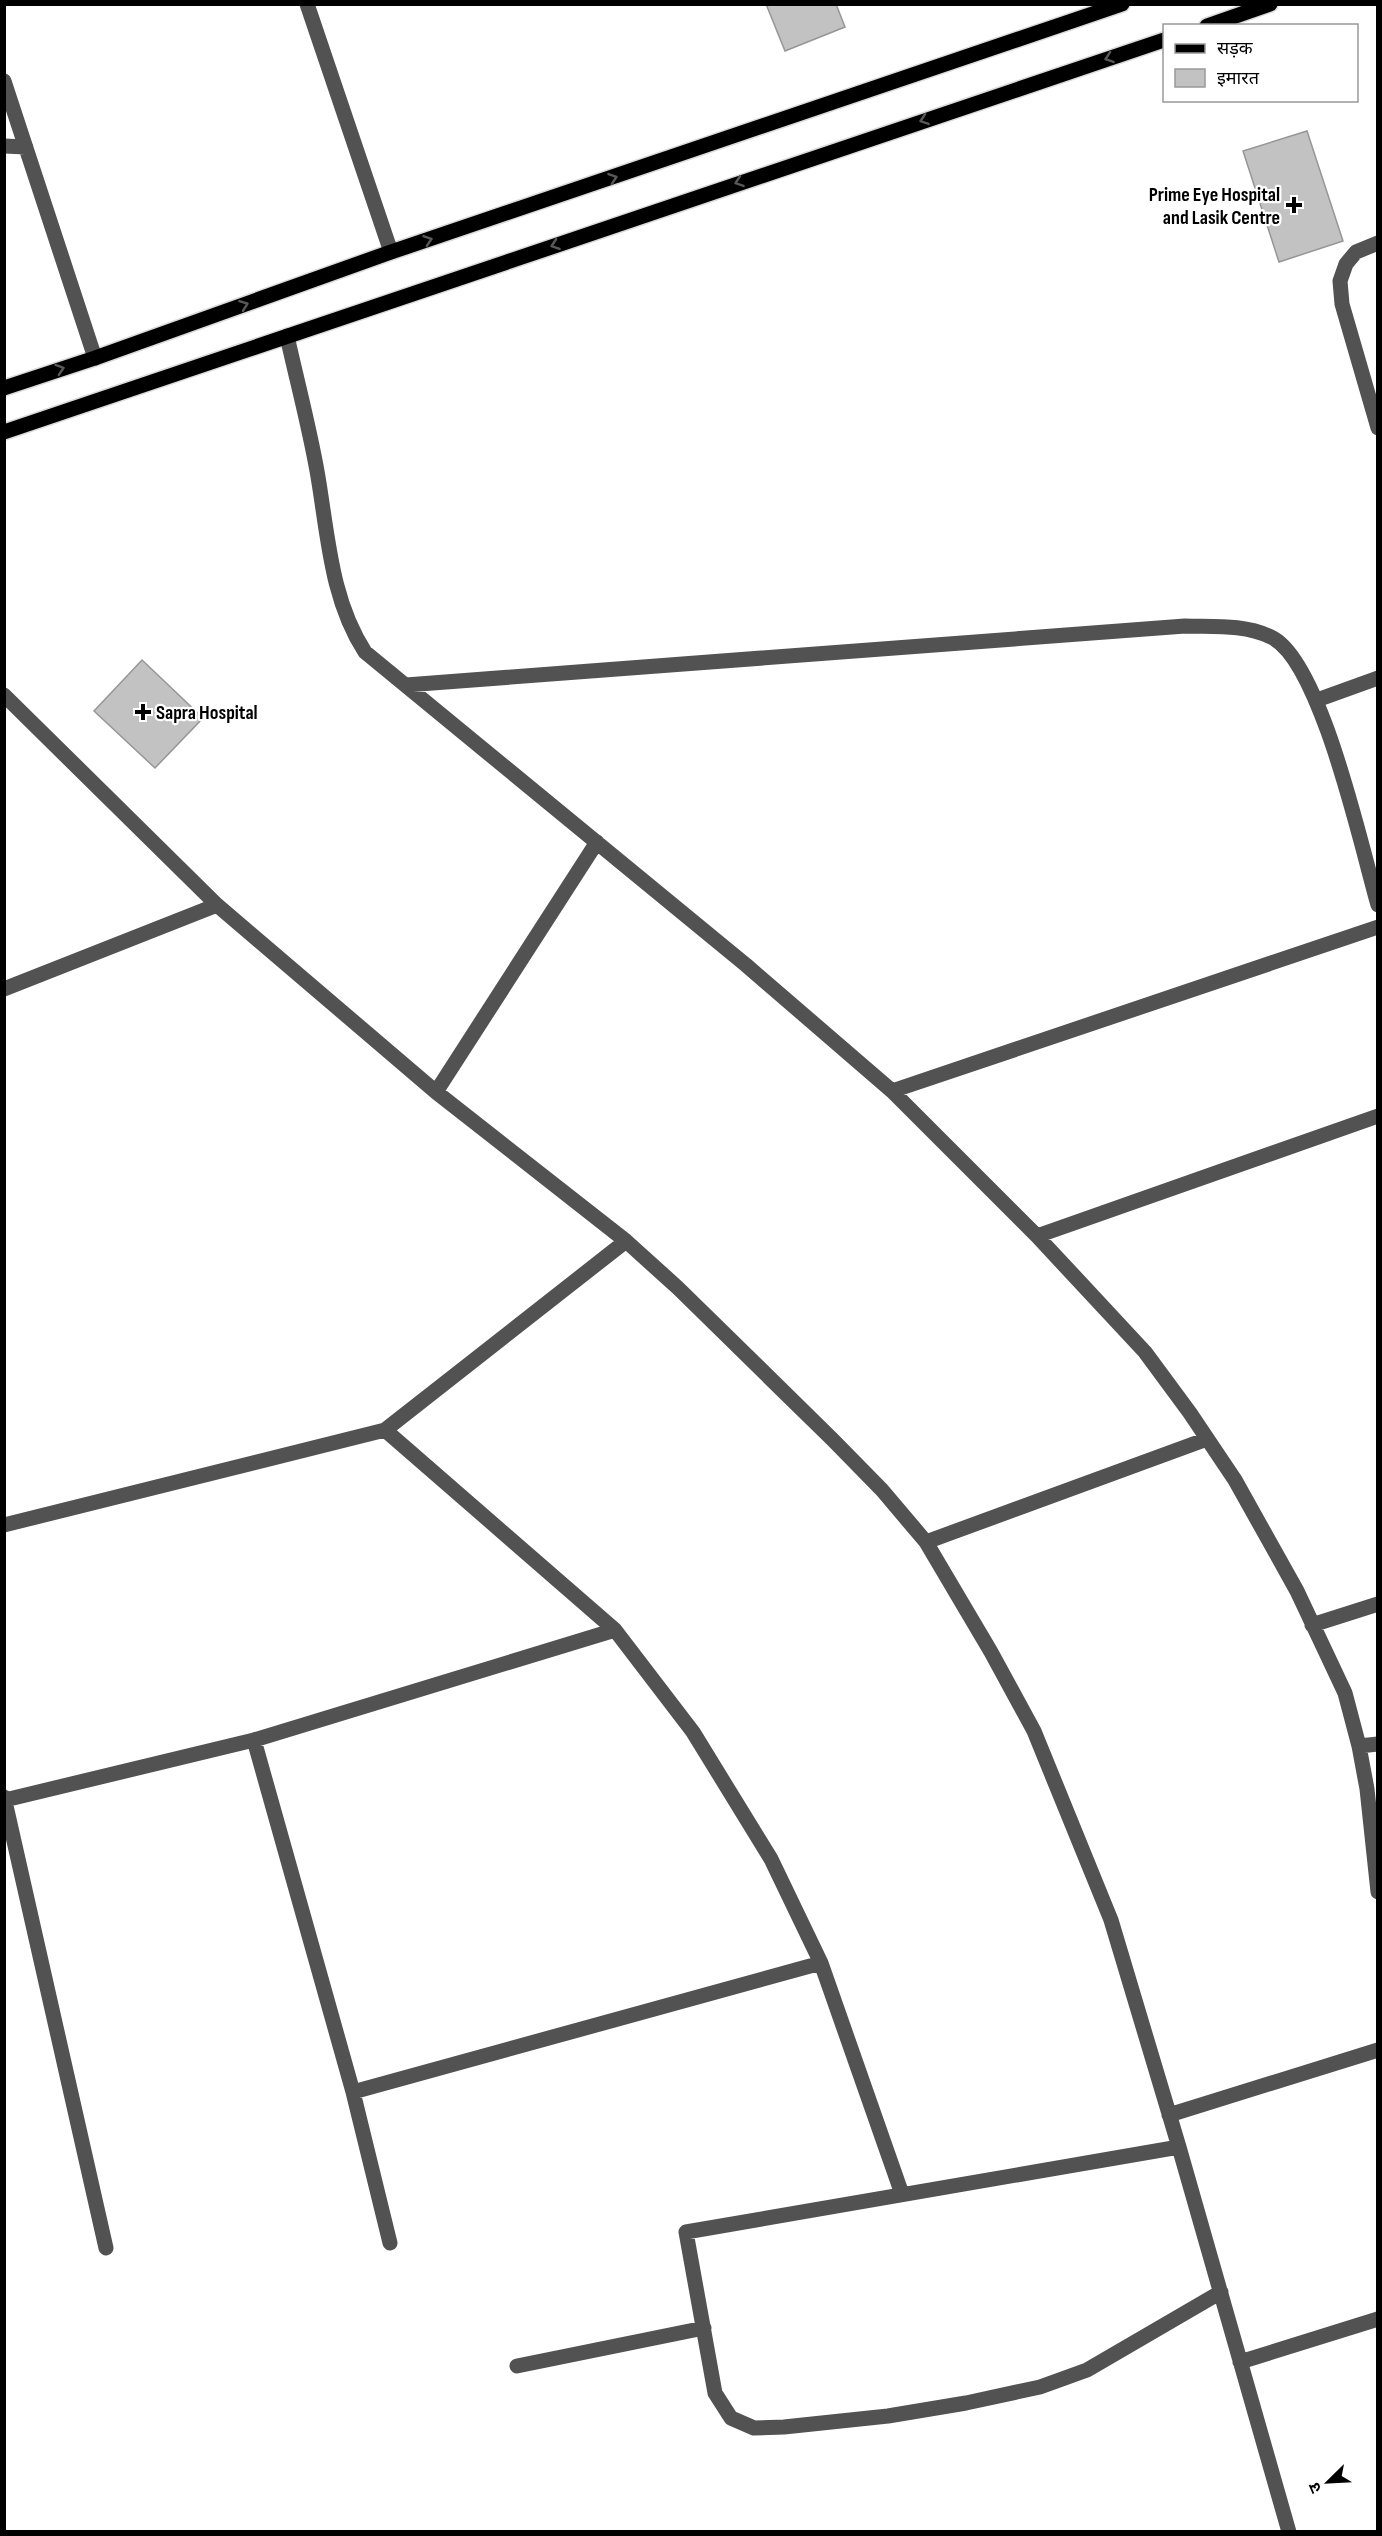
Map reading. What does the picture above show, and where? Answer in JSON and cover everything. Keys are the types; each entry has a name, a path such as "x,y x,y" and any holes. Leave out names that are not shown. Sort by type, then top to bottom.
{"main road":[{"path":"4,388 95,358 391,252 1122,4"},
{"path":"1213,24 1270,4"},
{"path":"4,432 1163,40"}],"street":[{"path":"307,4 391,252"},
{"path":"4,81 95,358"},
{"path":"4,146 26,147"},
{"path":"1377,243 1356,252 1346,264 1340,281 1342,304 1377,428"},
{"path":"287,336 317,470 340,600 352,630 365,652 746,965 892,1091 1037,1236 1145,1352 1207,1439 1235,1480 1298,1591 1345,1693 1359,1746 1367,1790 1377,1892"},
{"path":"406,685 1185,626 1243,628 1273,637 1296,658 1317,700 1335,753 1377,905"},
{"path":"1317,700 1377,678"},
{"path":"4,695 217,904 436,1092 626,1241 729,1336 825,1432 882,1490 926,1542 992,1652 1043,1752 1111,1920 1179,2147 1289,2532"},
{"path":"436,1092 597,842"},
{"path":"4,989 217,904"},
{"path":"892,1091 1377,927"},
{"path":"1037,1236 1377,1116"},
{"path":"4,1525 385,1430 626,1241"},
{"path":"385,1430 615,1629 693,1732 771,1859 821,1963 902,2194"},
{"path":"926,1542 1207,1439"},
{"path":"1312,1625 1377,1604"},
{"path":"106,2248 5,1799 254,1740 615,1629"},
{"path":"254,1740 353,2092 390,2243"},
{"path":"1359,1746 1377,1744"},
{"path":"353,2092 821,1963"},
{"path":"1169,2115 1377,2050"},
{"path":"1179,2147 686,2232 715,2393 731,2418 754,2428 888,2416 966,2403 1040,2387 1087,2370 1221,2292"},
{"path":"1240,2362 1377,2319"},
{"path":"516,2366 704,2328"}],"building":[{"path":"766,4 836,4 845,27 785,51"},
{"path":"1307,131 1343,241 1279,262 1243,151"},
{"path":"142,660 203,718 155,768 94,711"}],"place":[{"name":"Prime Eye Hospital and Lasik Centre","path":"1294,205"},
{"name":"Sapra Hospital","path":"143,712"}]}
